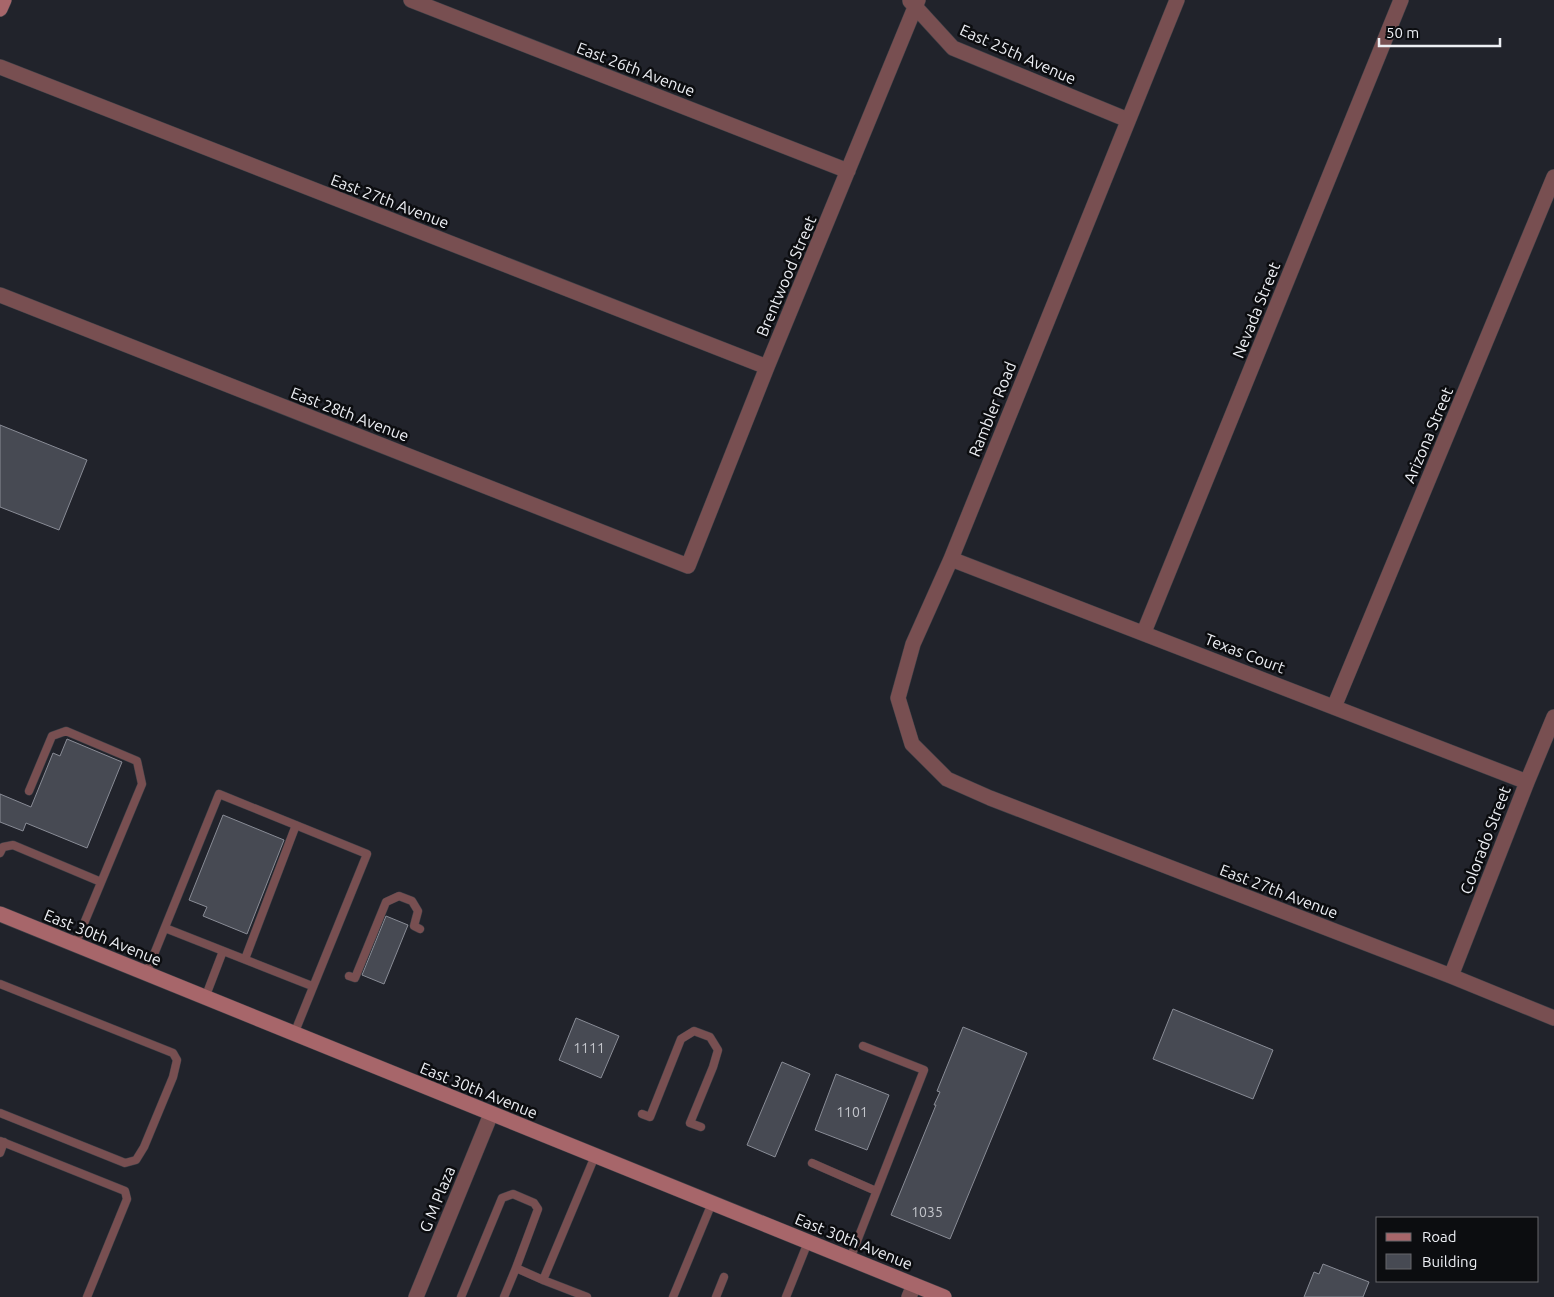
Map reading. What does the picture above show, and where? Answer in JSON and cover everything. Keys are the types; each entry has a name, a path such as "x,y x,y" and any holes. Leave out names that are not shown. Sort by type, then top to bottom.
{"main road":[{"path":"0,8 4,0"},
{"name":"East 30th Avenue","path":"0,914 850,1258 911,1291 944,1297"}],"street":[{"name":"East 26th Avenue","path":"411,0 848,171"},
{"name":"Rambler Road","path":"990,798 947,780 912,744 898,698 913,644 950,559 1177,0"},
{"name":"Nevada Street","path":"1144,632 1401,0"},
{"name":"Brentwood Street","path":"688,566 766,367 848,171 914,2"},
{"name":"East 25th Avenue","path":"914,2 953,48 1128,120"},
{"name":"East 27th Avenue","path":"0,67 766,367"},
{"name":"Arizona Street","path":"1334,707 1554,177"},
{"name":"East 28th Avenue","path":"0,295 688,566"},
{"name":"Texas Court","path":"950,559 1144,632 1527,782"},
{"name":"Colorado Street","path":"1451,976 1554,717"},
{"name":"East 27th Avenue","path":"990,798 1451,976 1554,1018"},
{"name":"G M Plaza","path":"416,1297 491,1114"}],"lane":[{"path":"29,791 52,736 66,731 137,761 142,784 76,945"},
{"path":"146,974 219,794 296,825 367,854 294,1034"},
{"path":"245,959 296,825"},
{"path":"0,853 3,847 12,845 101,882"},
{"path":"349,976 355,978 386,902 399,896 412,901 418,911 414,926 420,928"},
{"path":"165,928 312,986"},
{"path":"205,998 223,951"},
{"path":"0,984 173,1053 177,1060 144,1147 136,1160 125,1163 0,1113"},
{"path":"642,1114 650,1117 681,1039 694,1031 710,1037 718,1050 690,1123 700,1127"},
{"path":"850,1258 924,1070 863,1046"},
{"path":"0,1153 2,1141 125,1191 127,1199 87,1297"},
{"path":"543,1280 595,1156"},
{"path":"812,1163 876,1191"},
{"path":"461,1297 502,1198 513,1194 534,1203 538,1209 504,1297"},
{"path":"673,1297 712,1203"},
{"path":"786,1297 808,1242"},
{"path":"516,1268 586,1297"},
{"path":"716,1297 724,1276"}],"building":[{"path":"0,425 87,460 59,530 0,507"},
{"path":"67,739 122,762 87,848 26,823 23,831 0,822 0,794 31,807 53,753 60,756"},
{"path":"223,815 284,840 247,934 203,916 207,907 189,900"},
{"path":"386,916 408,925 384,984 362,975"},
{"path":"1173,1009 1273,1050 1253,1099 1153,1059"},
{"path":"576,1018 619,1036 601,1078 559,1060"},
{"path":"963,1027 1027,1053 950,1239 891,1215 936,1105 934,1105 940,1092 937,1091"},
{"path":"782,1062 810,1074 775,1157 747,1145"},
{"path":"836,1074 889,1095 867,1150 815,1130"},
{"path":"1323,1264 1369,1282 1363,1297 1304,1297 1314,1272 1319,1274"}]}
